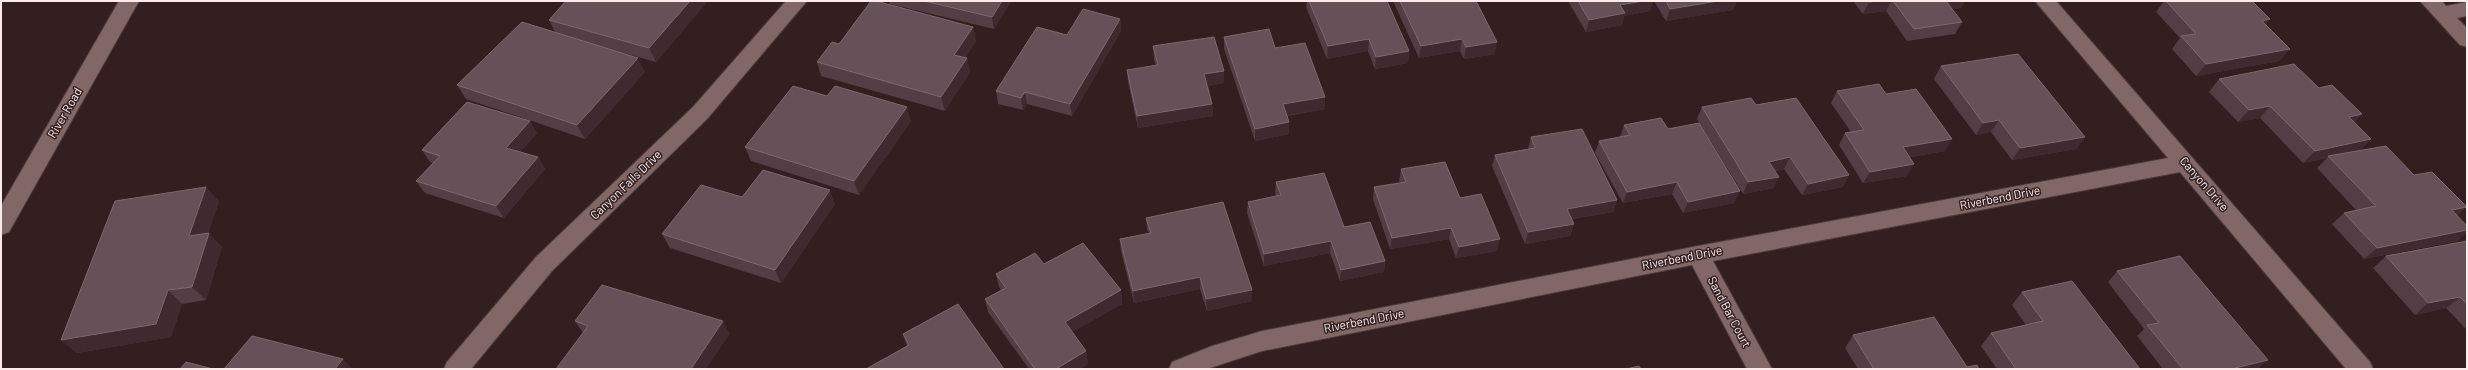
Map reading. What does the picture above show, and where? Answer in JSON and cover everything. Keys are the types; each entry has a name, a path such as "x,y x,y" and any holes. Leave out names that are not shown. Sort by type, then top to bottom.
{"street":[{"name":"River Road","path":"1,226 129,1"},
{"name":"Canyon Falls Drive","path":"456,369 544,264 700,113 797,1"},
{"name":"Canyon Drive","path":"2045,1 2186,163 2361,369"},
{"path":"2437,7 2467,9"},
{"path":"2437,7 2467,40"},
{"name":"Riverbend Drive","path":"1182,369 1212,356 1262,341 1698,255 2186,163"},
{"name":"Sand Bar Court","path":"1698,255 1760,369"}],"building":[{"path":"566,1 690,1 649,48 549,20"},
{"path":"871,1 876,1 973,27 954,55 967,58 941,97 817,62 832,42 839,44"},
{"path":"924,1 1002,1 992,17"},
{"path":"1309,1 1387,1 1409,51 1376,57 1369,39 1328,46"},
{"path":"1400,1 1476,1 1497,42 1466,47 1462,39 1421,46"},
{"path":"1578,1 1643,1 1620,5 1625,13 1589,20"},
{"path":"1666,1 1718,1 1670,9"},
{"path":"1893,1 1946,1 1962,22 1914,29"},
{"path":"2166,1 2252,1 2270,19 2262,21 2290,49 2206,64 2181,36 2196,34"},
{"path":"1083,9 1120,19 1070,104 1025,92 1021,98 996,91 1037,27 1067,35"},
{"path":"522,22 638,58 577,125 457,85"},
{"path":"1269,29 1275,48 1305,43 1325,97 1283,104 1289,122 1255,129 1224,37"},
{"path":"1214,37 1224,71 1204,74 1212,104 1137,116 1127,70 1158,65 1153,46"},
{"path":"2018,54 2085,137 2020,148 1999,120 1983,123 1941,66"},
{"path":"2294,64 2319,88 2332,85 2362,114 2349,117 2371,139 2315,151 2270,106 2249,110 2219,79"},
{"path":"1879,84 1886,94 1916,89 1952,139 1903,147 1914,164 1870,172 1845,133 1864,130 1837,91"},
{"path":"793,86 827,96 835,86 907,107 854,181 745,147"},
{"path":"1751,98 1756,105 1796,98 1849,175 1808,184 1790,157 1769,162 1779,177 1748,182 1702,107"},
{"path":"467,102 530,121 506,148 538,157 496,206 416,181 440,156 422,150"},
{"path":"1661,118 1668,129 1699,123 1740,191 1688,202 1677,182 1627,192 1599,141 1630,135 1624,125"},
{"path":"1582,129 1617,200 1567,209 1574,224 1528,232 1495,155 1535,148 1531,137"},
{"path":"2386,146 2414,175 2432,172 2467,207 2452,210 2467,226 2467,230 2377,248 2344,213 2376,206 2328,156"},
{"path":"1445,162 1460,198 1481,194 1500,239 1459,247 1451,228 1392,238 1374,187 1406,182 1401,169"},
{"path":"763,170 830,190 775,270 662,234 701,185 742,197"},
{"path":"1324,173 1344,227 1370,222 1385,261 1341,270 1331,241 1264,254 1248,202 1281,195 1276,182"},
{"path":"206,187 189,236 209,233 192,287 168,290 156,324 61,340 115,201"},
{"path":"1223,202 1252,290 1206,299 1200,277 1133,291 1120,239 1151,233 1146,218"},
{"path":"2467,241 2467,304 2460,297 2428,303 2386,256"},
{"path":"1083,243 1121,290 1065,322 1086,351 1056,369 1035,369 985,299 1006,288 996,274 1035,253 1044,264"},
{"path":"2180,256 2268,360 2231,369 2183,369 2147,325 2159,323 2117,271"},
{"path":"2072,281 2140,369 2016,369 1991,333 2043,321 2022,292"},
{"path":"602,285 723,321 691,369 556,369 588,326 575,321"},
{"path":"958,304 1004,369 866,369 909,345 903,334"},
{"path":"1934,317 1967,367 1977,365 1979,369 1874,369 1853,335"},
{"path":"252,336 343,359 335,369 224,369"},
{"path":"186,362 213,369 180,369"},
{"path":"1639,366 1641,369 1626,369"}]}
